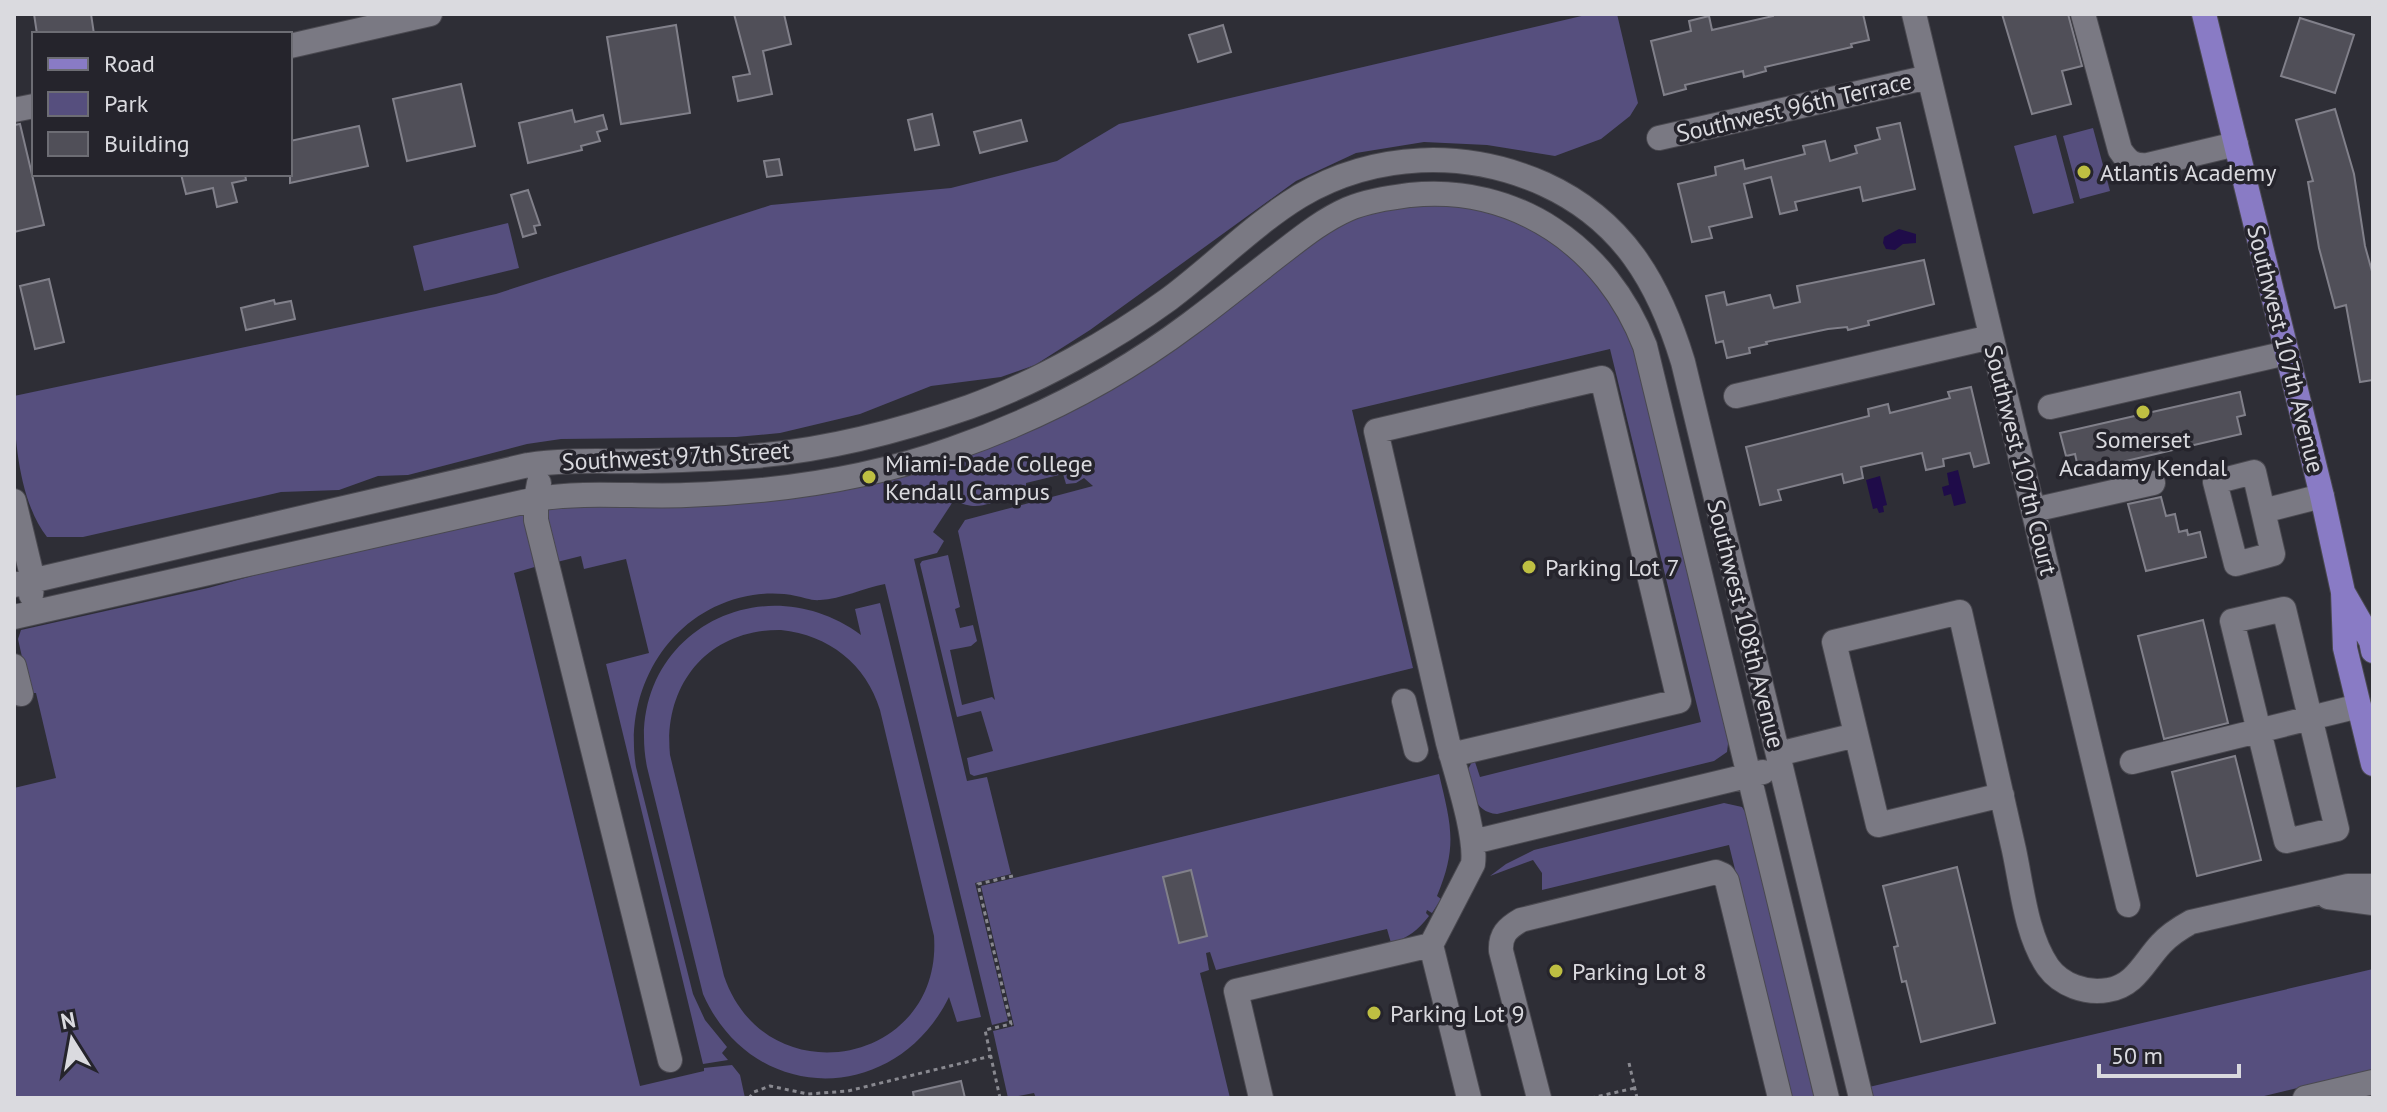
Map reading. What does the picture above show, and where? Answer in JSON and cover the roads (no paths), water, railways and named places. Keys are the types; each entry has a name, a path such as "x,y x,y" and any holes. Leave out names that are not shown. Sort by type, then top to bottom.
{"main road":[{"name":"Southwest 107th Avenue","path":"2204,14 2322,496 2343,592 2345,648 2373,764"},
{"name":"Southwest 107th Avenue","path":"2343,592 2371,641 2373,651"}],"street":[{"path":"292,46 430,14"},
{"name":"Southwest 107th Court","path":"1914,14 2128,905"},
{"path":"2083,14 2120,150 2126,160 2135,166 2148,165 2236,144"},
{"name":"Southwest 96th Terrace","path":"1659,138 1929,77"},
{"name":"Southwest 97th Street","path":"20,586 493,471 557,461 645,461 775,454 848,443 894,430 971,406 1051,370 1170,298 1298,197 1336,178 1365,169 1417,160 1466,162 1513,173 1559,191"},
{"name":"Southwest 108th Avenue","path":"1559,191 1600,221 1636,257 1670,320 1683,362 1861,1098"},
{"name":"Southwest 97th Street","path":"22,615 474,510 536,499 577,494 717,493 817,483 918,460 982,438 1074,395 1132,363 1188,325 1316,227 1350,208 1400,196 1452,193 1498,203 1542,223"},
{"name":"Southwest 108th Avenue","path":"1542,223 1578,248 1608,279 1628,307 1645,346 1827,1098"},
{"path":"1074,395 1085,375 1128,347 1128,326"},
{"path":"1736,396 1991,337"},
{"path":"2050,407 2287,353"},
{"path":"1451,755 1679,701 1602,378 1376,431 1451,755 1473,842 1473,864 1431,945 1469,1098"},
{"path":"645,461 612,472 569,473 546,478 538,485 536,499 539,533 670,1060"},
{"path":"2033,510 2153,483"},
{"path":"2263,511 2322,496"},
{"path":"14,501 22,615"},
{"path":"2284,609 2310,718 2337,829 2286,841 2232,621 2284,609"},
{"path":"2002,795 1878,825 1834,642 1960,612 2002,795 2031,923 2042,957 2053,974 2080,988 2109,990 2131,981 2161,944 2176,930 2191,922 2348,886 2373,886"},
{"path":"14,666 21,694"},
{"path":"1404,701 1416,750"},
{"path":"2132,762 2359,706"},
{"path":"1473,842 1749,776 1780,761 1856,735"},
{"path":"1539,1098 1501,951 1506,929 1521,920 1716,872 1727,881 1780,1098"},
{"path":"2318,894 2344,901 2373,903"},
{"path":"1261,1098 1236,991 1431,945"},
{"path":"2305,1098 2373,1082"}],"place":[{"name":"Atlantis Academy","path":"2084,172"},
{"name":"Somerset Acadamy Kendal","path":"2143,412"},
{"name":"Miami-Dade College Kendall Campus","path":"869,477"},
{"name":"Parking Lot 7","path":"1529,567"},
{"name":"Parking Lot 8","path":"1556,971"},
{"name":"Parking Lot 9","path":"1374,1013"}]}
